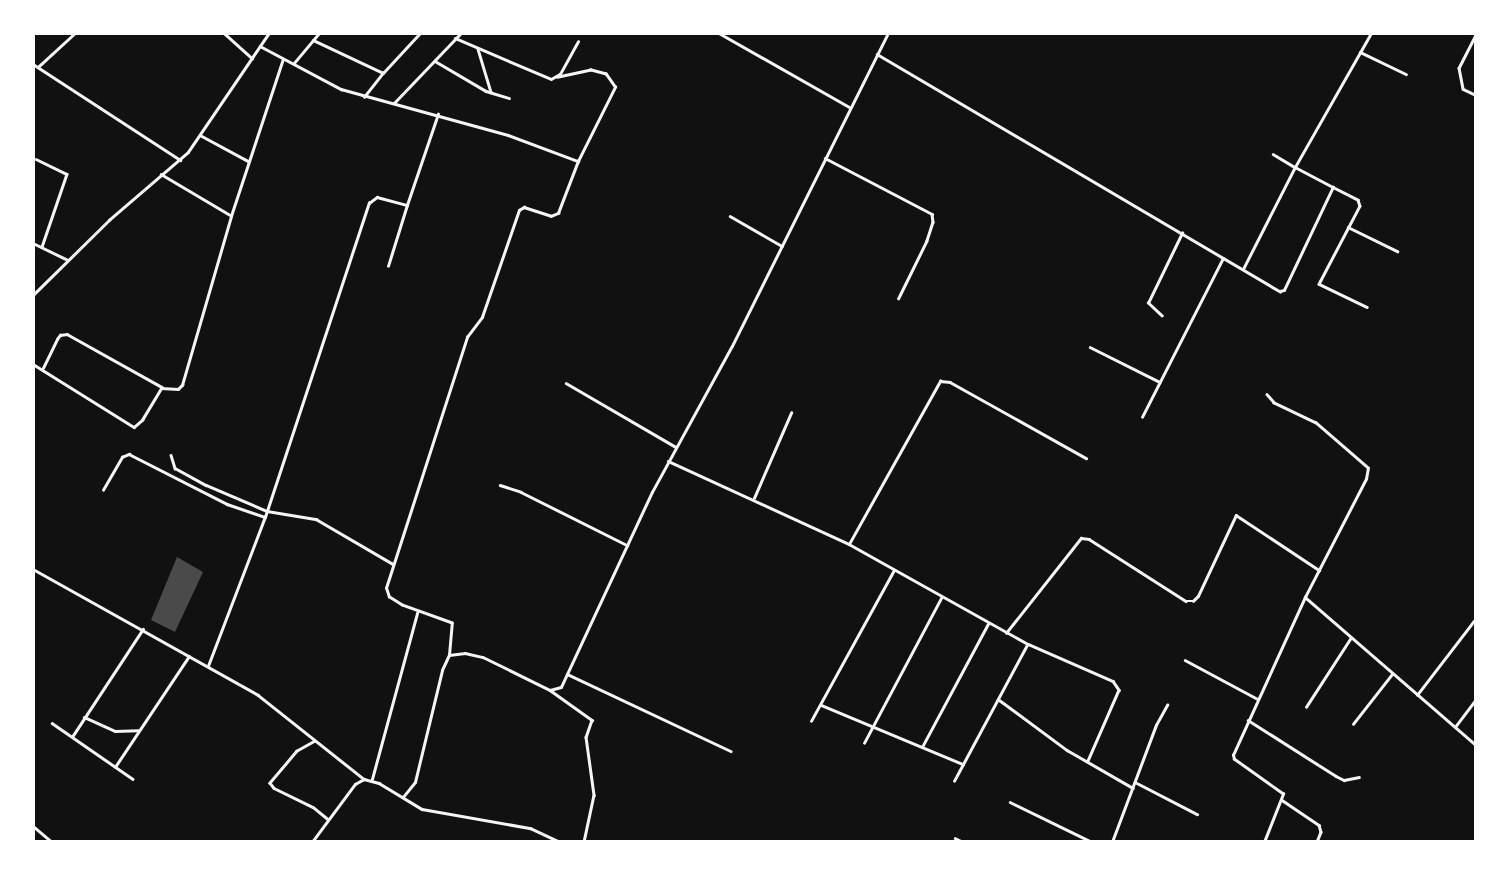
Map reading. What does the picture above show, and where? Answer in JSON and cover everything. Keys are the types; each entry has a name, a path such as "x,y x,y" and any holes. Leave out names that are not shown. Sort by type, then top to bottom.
{"street":[{"path":"38,67 75,33"},
{"path":"224,33 252,58"},
{"path":"33,295 66,260 161,174 180,161 269,33"},
{"path":"294,64 319,33"},
{"path":"364,97 420,33"},
{"path":"394,103 461,33"},
{"path":"719,33 849,107"},
{"path":"550,690 561,687 668,461 782,246 888,33"},
{"path":"1243,269 1295,167 1371,33"},
{"path":"1476,35 1459,68 1463,89 1476,96"},
{"path":"403,797 415,782 442,670 449,655 453,624 417,613 387,593 393,564 467,337 482,317 519,210 524,207 556,215 578,160 615,82 606,74 592,70 547,78 455,38"},
{"path":"313,40 383,74"},
{"path":"558,77 578,42"},
{"path":"261,46 327,83 364,97 438,114 578,160"},
{"path":"478,49 491,92"},
{"path":"1360,52 1406,74"},
{"path":"877,54 1027,145 1277,290 1284,290 1332,187"},
{"path":"42,369 57,339 60,335 67,334 162,387 177,389 184,382 231,216 283,58"},
{"path":"435,61 491,92 509,98"},
{"path":"33,64 180,161"},
{"path":"388,266 438,114"},
{"path":"200,135 248,161"},
{"path":"1273,154 1360,203 1319,284 1367,307"},
{"path":"36,159 66,174 42,247"},
{"path":"825,159 932,214 933,222 927,241 899,298"},
{"path":"161,174 231,216"},
{"path":"208,666 265,517 369,203 377,197 407,205"},
{"path":"730,216 782,246"},
{"path":"1348,228 1397,251"},
{"path":"1162,316 1148,303 1182,233"},
{"path":"33,243 66,260"},
{"path":"1142,417 1223,258"},
{"path":"1090,347 1160,382"},
{"path":"33,364 134,426 142,420 162,387"},
{"path":"849,544 940,381 950,382 1086,458"},
{"path":"566,383 676,447"},
{"path":"1264,842 1282,800 1282,793 1233,758 1257,699 1305,597 1366,479 1368,468 1317,423 1274,403 1267,395"},
{"path":"754,498 791,413"},
{"path":"103,490 122,457 129,454 228,504 265,517"},
{"path":"171,455 179,471 267,511 316,519 393,564"},
{"path":"668,461 754,498 849,544 1006,633 1108,678 1118,687 1117,696 1088,761"},
{"path":"500,485 521,492 627,545"},
{"path":"1006,633 1074,542 1081,538 1089,539 1186,601 1193,601 1198,596 1236,515 1319,569"},
{"path":"33,569 258,695 364,779 372,780 430,811 530,828 560,842"},
{"path":"811,721 894,570"},
{"path":"864,743 941,597"},
{"path":"1305,597 1476,745"},
{"path":"372,780 417,613"},
{"path":"1416,695 1476,618"},
{"path":"922,747 989,623"},
{"path":"72,737 143,629"},
{"path":"1306,706 1350,638"},
{"path":"954,781 1028,644"},
{"path":"449,655 465,653 484,657 550,690 592,720 586,737 594,795 584,842"},
{"path":"115,767 189,655"},
{"path":"1185,660 1257,699"},
{"path":"1353,724 1392,673"},
{"path":"567,674 731,751"},
{"path":"998,699 1035,728 1133,788"},
{"path":"1455,727 1476,699"},
{"path":"821,705 871,728 964,764"},
{"path":"1120,842 1113,840 1156,725 1167,705"},
{"path":"85,717 115,731 140,730"},
{"path":"1248,720 1336,776 1345,780 1359,777"},
{"path":"52,723 133,779"},
{"path":"316,740 310,747 297,751 270,783 274,788 313,807 328,819"},
{"path":"312,842 355,784 364,779"},
{"path":"1135,782 1197,814"},
{"path":"1282,800 1320,825 1321,832 1317,842"},
{"path":"1010,802 1092,842"},
{"path":"33,827 52,842"},
{"path":"955,838 963,842"}],"building":[{"path":"177,557 203,572 175,632 151,620"}]}
